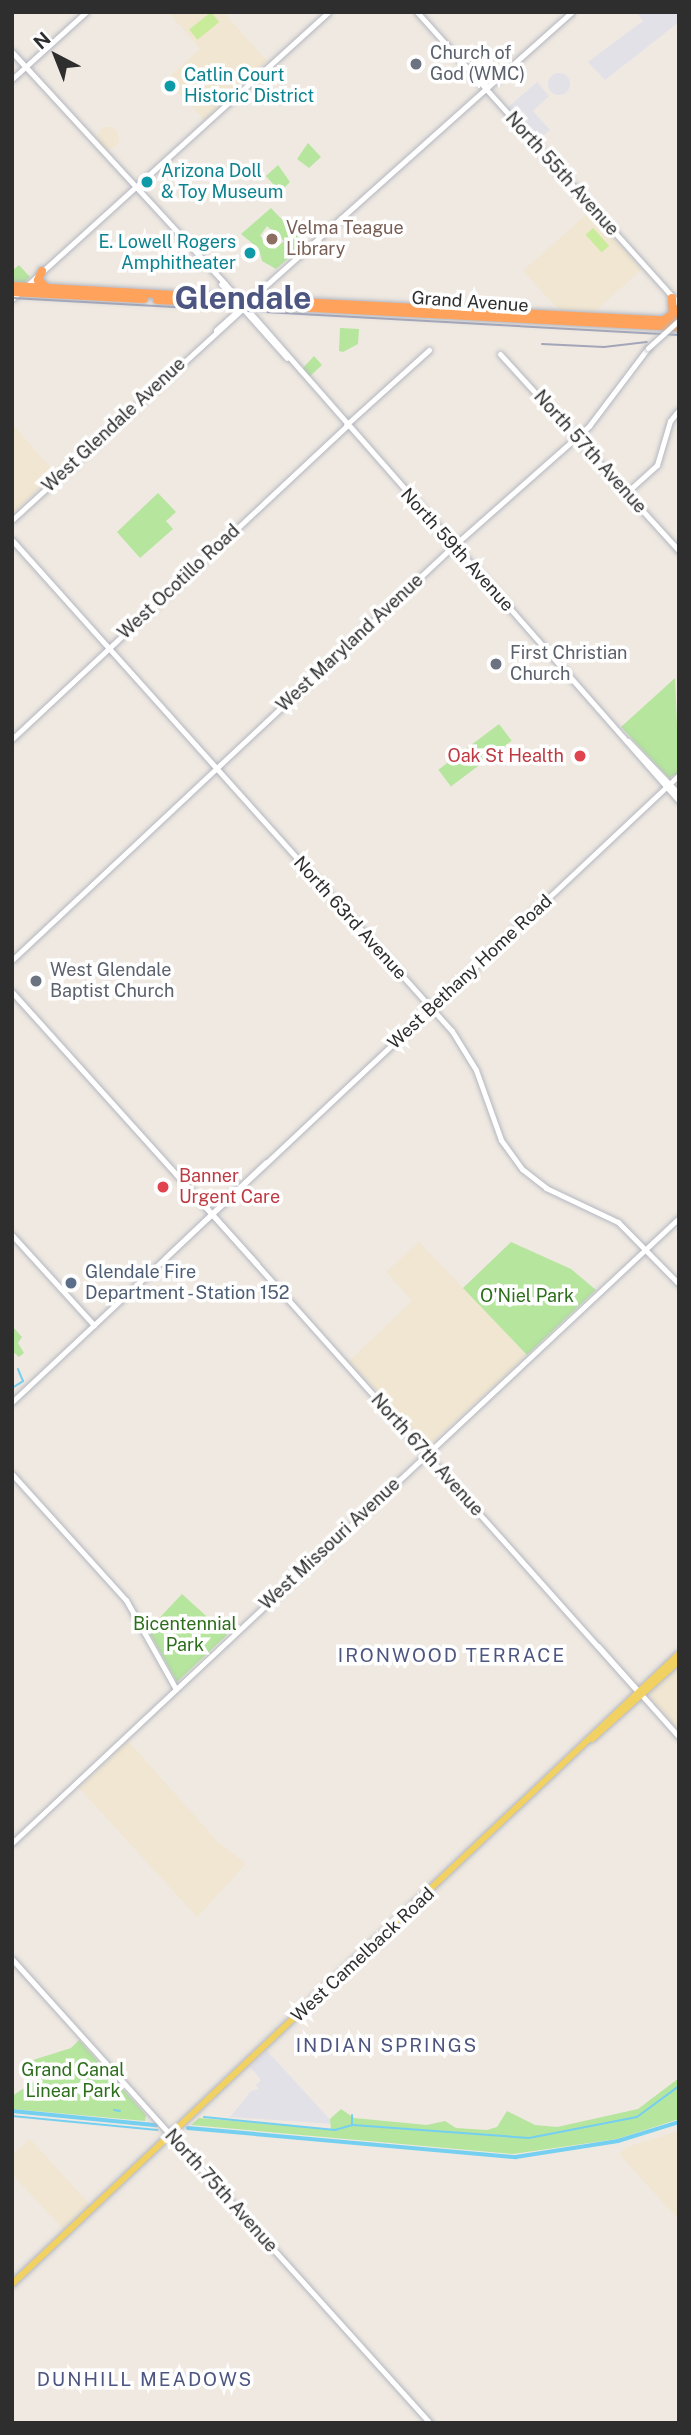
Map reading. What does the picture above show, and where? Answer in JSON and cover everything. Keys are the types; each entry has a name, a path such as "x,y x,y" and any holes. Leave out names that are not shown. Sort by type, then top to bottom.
{"highway":[{"path":"42,271 38,280 46,287"},
{"path":"46,287 224,301 16,291 46,287"},
{"name":"Grand Avenue","path":"257,301 659,321 677,317"},
{"name":"Grand Avenue","path":"257,301 679,327"},
{"path":"676,301 677,317"}],"main road":[{"name":"West Camelback Road","path":"12,2284 172,2136 679,1654"},
{"name":"West Camelback Road","path":"639,1692 679,1661"}],"street":[{"path":"12,79 86,12"},
{"path":"16,291 42,271 328,12"},
{"name":"North 55th Avenue","path":"417,12 676,301"},
{"name":"West Glendale Avenue","path":"12,520 241,307 572,12"},
{"name":"North 59th Avenue","path":"12,52 628,741 679,794"},
{"name":"West Glendale Avenue","path":"241,307 257,301 270,281"},
{"path":"257,301 251,308 259,323"},
{"name":"North 59th Avenue","path":"241,307 259,323 286,358"},
{"name":"West Maryland Avenue","path":"12,960 454,546 577,438 631,369 677,317"},
{"name":"West Ocotillo Road","path":"12,739 429,350"},
{"name":"North 57th Avenue","path":"500,354 679,551"},
{"path":"626,493 657,465 670,421 679,410"},
{"name":"North 63rd Avenue","path":"12,540 432,1008 471,1059 494,1127 522,1169 553,1191 611,1217 646,1248 679,1284"},
{"name":"West Bethany Home Road","path":"12,1402 673,785 679,775"},
{"name":"North 59th Avenue","path":"673,785 679,801"},
{"name":"North 67th Avenue","path":"12,992 679,1737"},
{"name":"West Missouri Avenue","path":"12,1843 679,1218"},
{"path":"12,1235 94,1325"},
{"path":"12,1477 132,1612 176,1689"},
{"name":"North 75th Avenue","path":"12,1959 430,2423"}],"shaded area":[{"path":"168,12 223,12 267,61 204,120 166,80 200,49"},
{"path":"636,12 679,12 679,22 605,80 588,62 643,21"},
{"path":"555,73 563,73 570,80 570,88 563,95 555,95 548,88 548,80"},
{"path":"537,82 549,96 533,111 550,130 537,141 507,108"},
{"path":"108,127 118,134 119,138 112,148 108,149 98,142 97,138 104,128"},
{"path":"590,211 642,269 594,312 560,311 523,271"},
{"path":"12,424 55,473 12,514"},
{"path":"419,1242 527,1355 428,1446 349,1361 412,1301 386,1272"},
{"path":"679,1663 679,1730 648,1695"},
{"path":"128,1741 217,1841 246,1864 197,1917 79,1788"},
{"path":"267,2051 334,2124 230,2117 251,2091 259,2089 256,2085 261,2080 250,2067"},
{"path":"679,2131 679,2220 619,2154 627,2147"},
{"path":"30,2139 91,2206 64,2230 12,2174 12,2155"}],"green space":[{"path":"211,12 219,22 197,40 189,30"},
{"path":"308,143 321,157 309,168 297,159"},
{"path":"278,165 290,182 280,192 266,176"},
{"path":"271,208 305,244 276,269 262,261 259,249 241,234","holes":["267,226 284,241 275,249 260,236"]},
{"path":"593,228 609,246 602,253 586,235"},
{"path":"19,265 30,277 23,284 12,284 12,271"},
{"path":"340,328 359,329 358,344 343,352 339,351"},
{"path":"314,356 322,365 309,377 302,369"},
{"path":"158,493 176,512 166,521 173,529 140,558 117,532"},
{"path":"675,678 679,773 669,778 621,727"},
{"path":"499,724 512,741 451,787 438,770"},
{"name":"O'Niel Park","path":"511,1242 571,1269 596,1290 527,1355 463,1288"},
{"path":"12,1326 22,1337 18,1343 24,1353 19,1357 12,1351"},
{"name":"Bicentennial Park","path":"182,1594 227,1635 177,1682 148,1630"},
{"name":"Grand Canal Linear Park","path":"79,2040 146,2115 145,2121 12,2109 12,2096 40,2078 33,2060 71,2048"},
{"path":"679,2078 679,2119 617,2139 513,2154 191,2125 199,2118 331,2129 330,2119 341,2109 354,2118 427,2125 445,2121 456,2128 487,2130 497,2127 507,2111 535,2125 557,2127 638,2109"}],"waterway":[{"path":"12,1388 23,1381 18,1369"},
{"path":"204,2117 335,2130 353,2125 529,2138 637,2117 679,2086"},
{"path":"114,2110 120,2111"},
{"path":"12,2111 156,2125"},
{"path":"352,2115 352,2125"},
{"path":"12,2116 157,2130"},
{"path":"188,2128 516,2157 618,2141 679,2122"}],"tunnel":[{"path":"224,303 258,305"}],"railway":[{"path":"12,298 679,335"},
{"path":"542,344 604,347 647,342"}],"place":[{"name":"Church of God (WMC)","path":"416,64"},
{"name":"Catlin Court Historic District","path":"170,86"},
{"name":"Arizona Doll & Toy Museum","path":"147,182"},
{"name":"Velma Teague Library","path":"272,239"},
{"name":"E. Lowell Rogers Amphitheater","path":"250,253"},
{"name":"First Christian Church","path":"496,664"},
{"name":"Oak St Health","path":"580,756"},
{"name":"West Glendale Baptist Church","path":"36,981"},
{"name":"Banner Urgent Care","path":"163,1187"},
{"name":"Glendale Fire Department - Station 152","path":"71,1283"}],"district":[{"name":"Glendale","path":"243,298"},
{"name":"IRONWOOD TERRACE","path":"452,1656"},
{"name":"INDIAN SPRINGS","path":"387,2046"},
{"name":"DUNHILL MEADOWS","path":"145,2380"}]}
